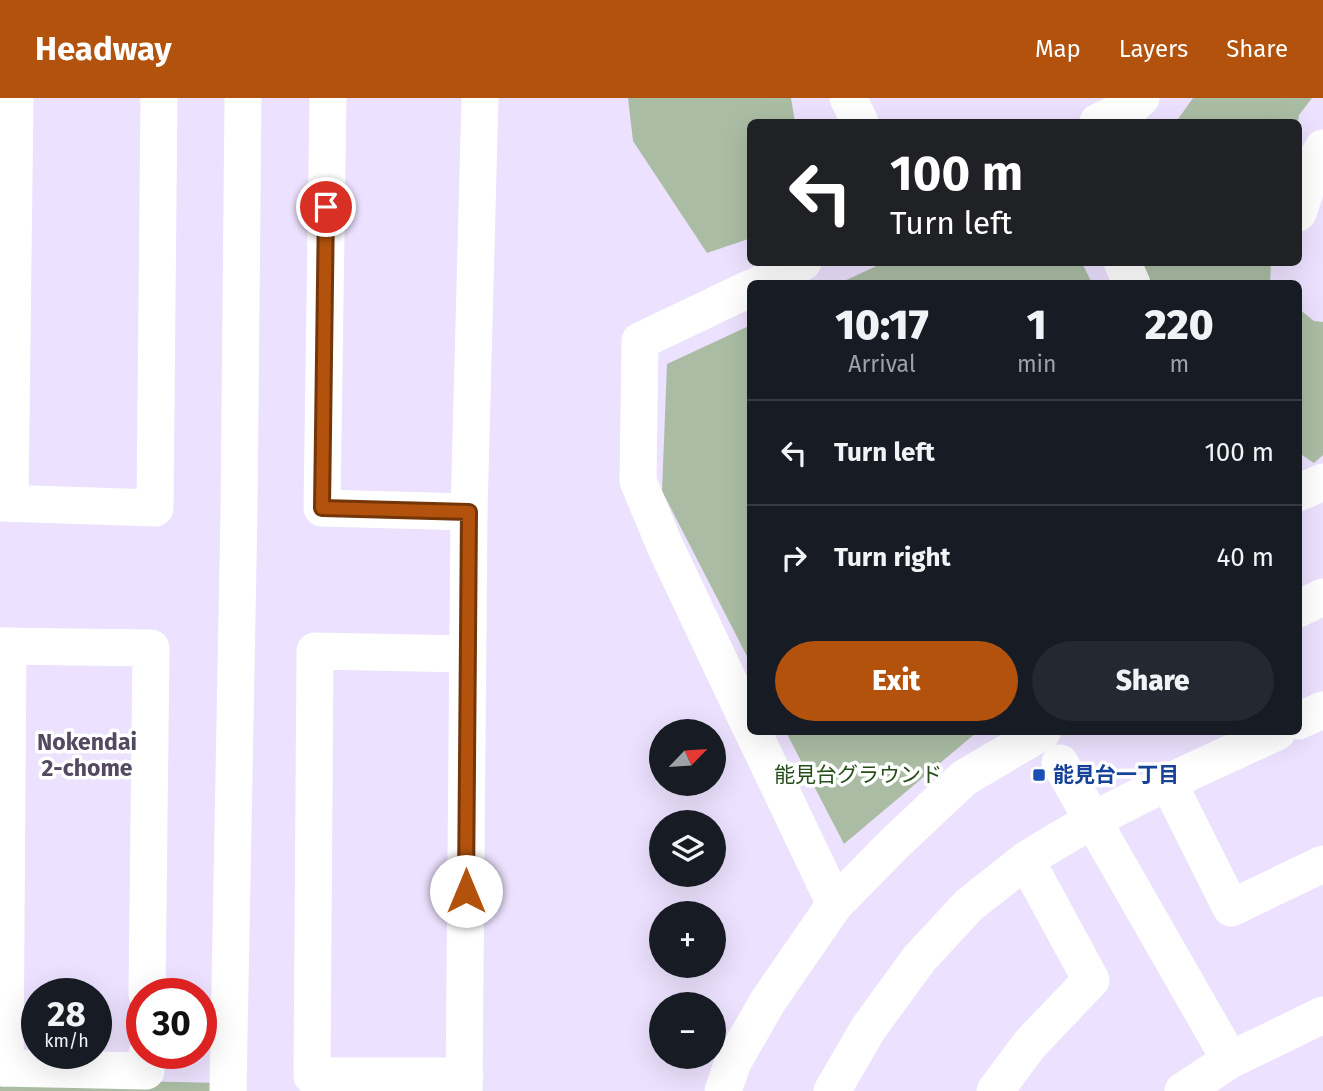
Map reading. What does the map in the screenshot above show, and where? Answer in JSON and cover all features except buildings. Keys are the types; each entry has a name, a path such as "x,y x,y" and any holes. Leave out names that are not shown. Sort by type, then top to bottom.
{"street":[{"path":"15,98 5,503 155,508 159,98"},
{"path":"228,1091 239,511 243,98"},
{"path":"328,98 322,508 469,512"},
{"path":"468,654 315,651 312,1076 465,1083 469,512 480,98"},
{"path":"848,98 858,119"},
{"path":"1104,119 1130,107 1141,98"},
{"path":"1302,201 1315,162 1323,148"},
{"path":"768,280 795,266"},
{"path":"747,290 640,341 638,481 665,547 747,719"},
{"path":"1302,491 1323,482"},
{"path":"1302,606 1323,597"},
{"path":"146,1069 2,1068 4,646 151,648 147,978"},
{"path":"1302,720 1323,710"},
{"path":"754,735 835,904"},
{"path":"832,1091 868,1029 919,959 969,905 1026,860 1093,821 1168,782 1270,735"},
{"path":"723,1091 733,1062 768,1001 835,904 964,778 1051,747 1230,1060"},
{"path":"1168,782 1231,908 1323,864"},
{"path":"995,1091 1030,1044 1091,980 1026,860"},
{"path":"1183,1091 1230,1060 1323,1015"}],"green space":[{"path":"628,98 791,98 794,119 747,119 747,239 707,253 633,141"},
{"path":"1193,98 1312,98 1298,119 1178,119"},
{"path":"876,266 1084,266 1090,280 846,280"},
{"path":"1142,266 1271,266 1270,280 1149,280"},
{"path":"1302,311 1314,321 1323,322 1323,455 1314,463 1302,455"},
{"path":"747,327 747,656 662,491 667,364"},
{"name":"能見台グラウンド","path":"788,735 973,735 844,844"},
{"path":"0,1078 221,1083 221,1091 0,1091"}],"place":[{"name":"能見台一丁目","path":"1039,775"}],"district":[{"name":"Nokendai 2-chome","path":"87,755"}],"route":[{"path":"326,207 322,508 469,512 466,891"}]}
